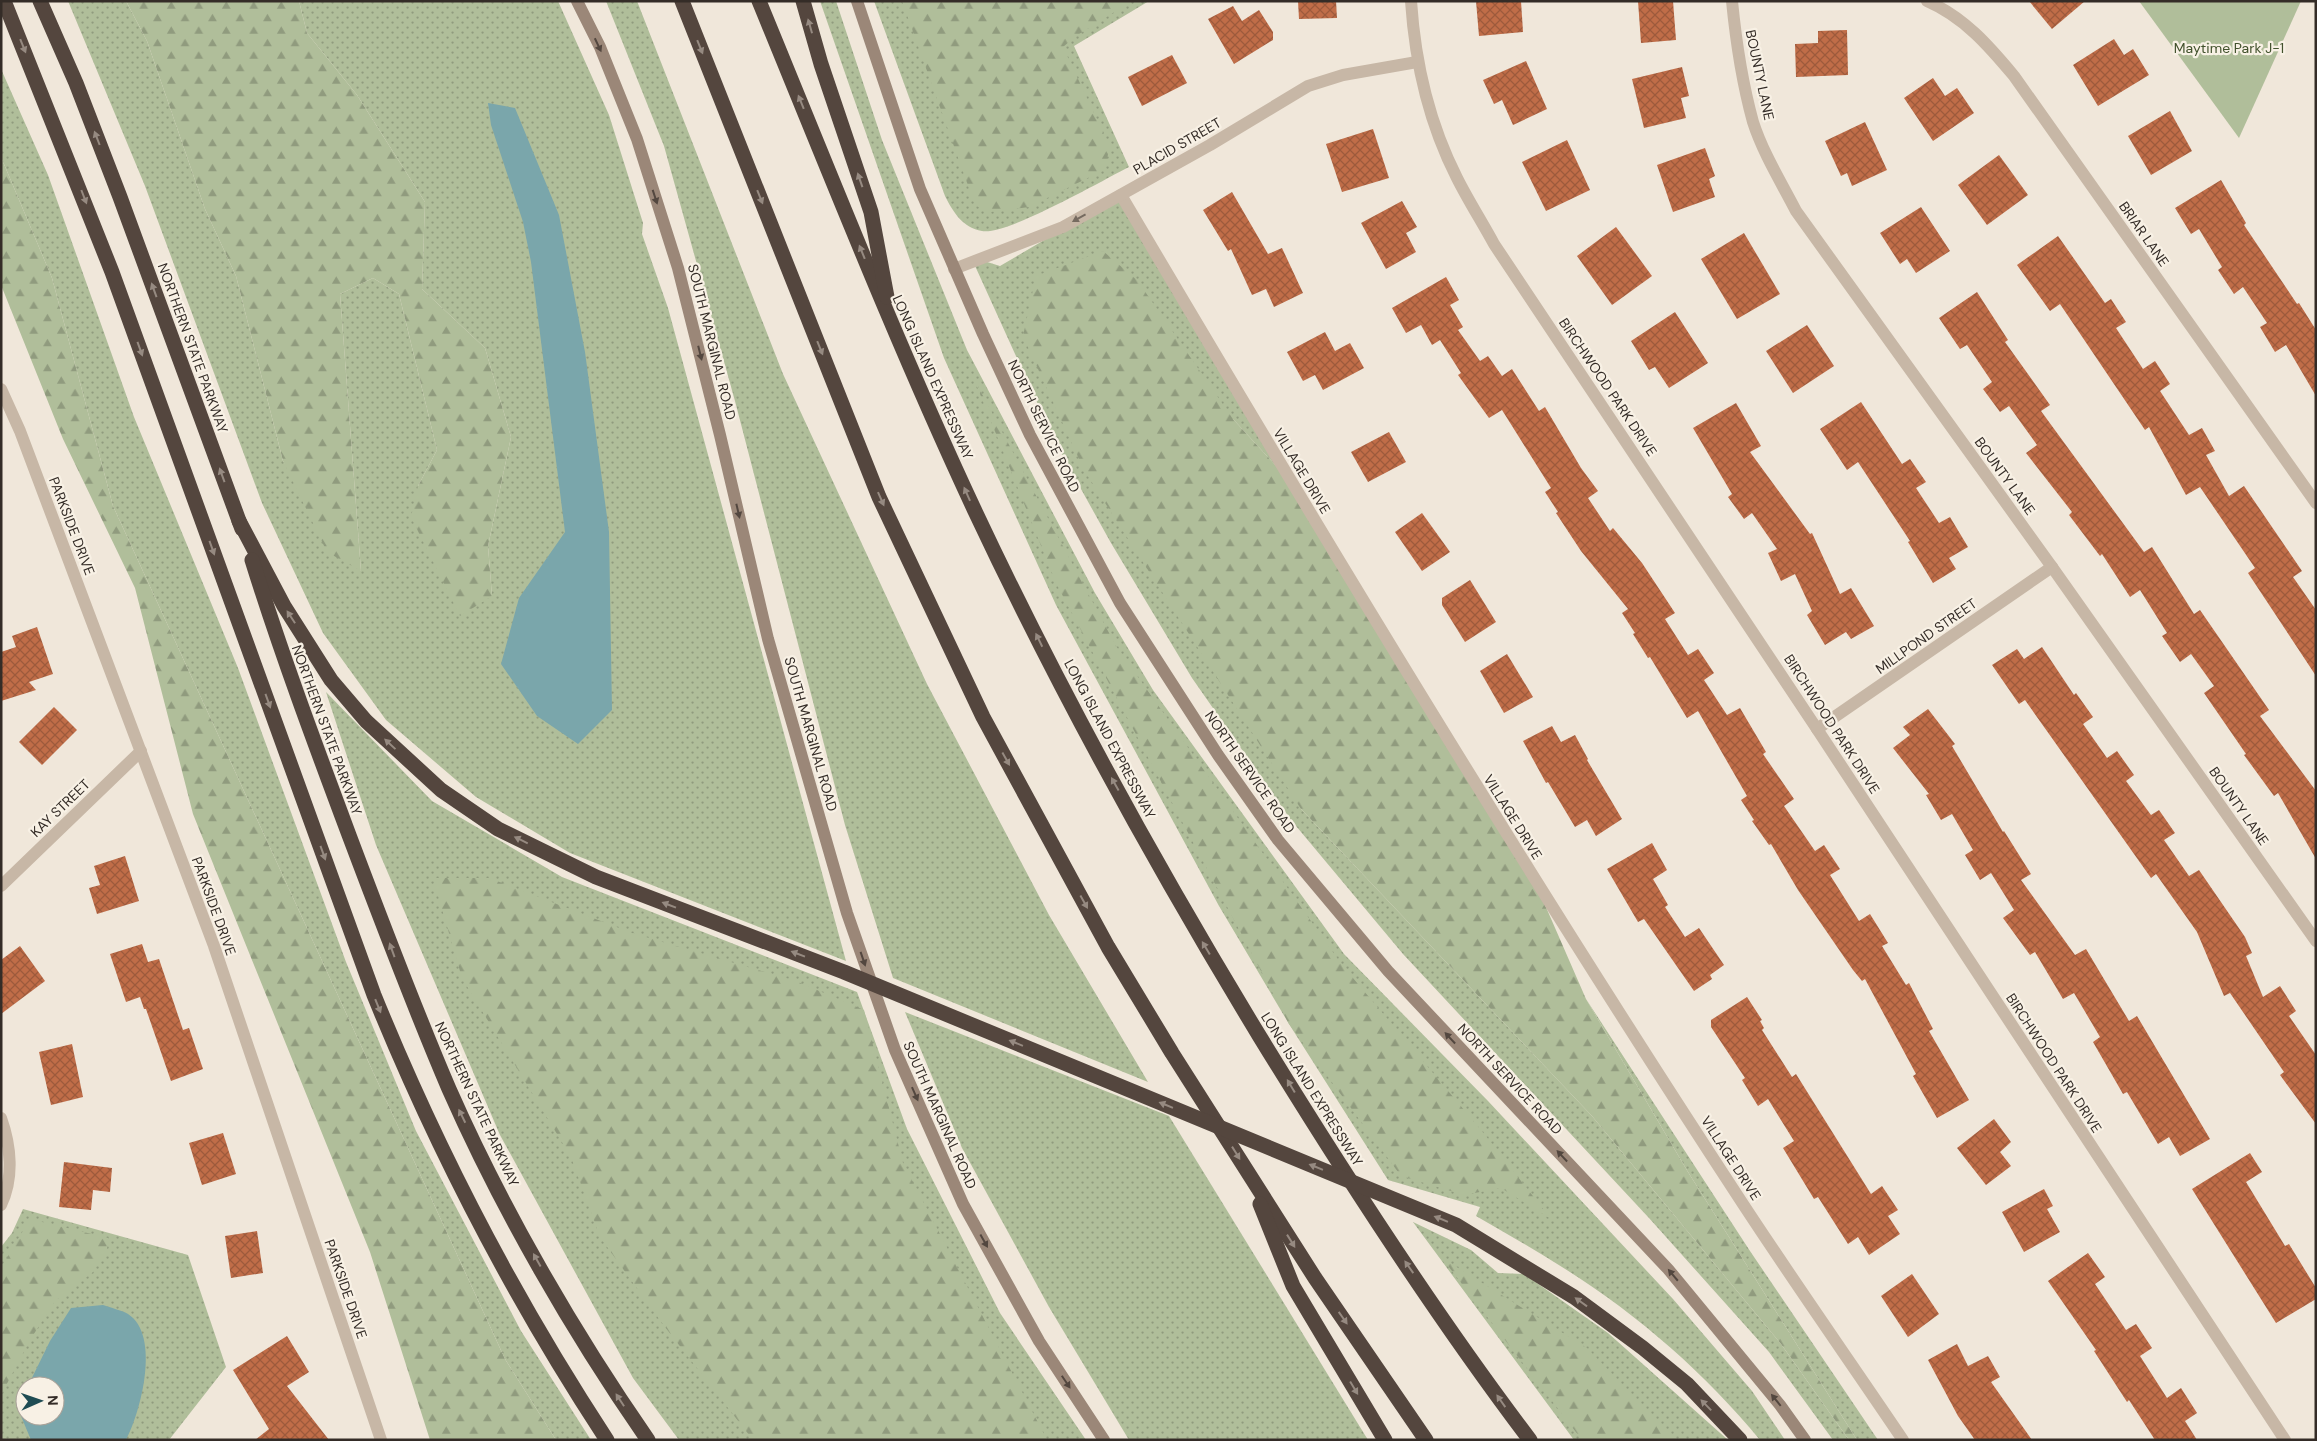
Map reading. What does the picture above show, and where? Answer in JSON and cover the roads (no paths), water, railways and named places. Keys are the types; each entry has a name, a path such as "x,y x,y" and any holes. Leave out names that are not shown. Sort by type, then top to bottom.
{"highway":[{"path":"4,1 102,246 374,995 400,1060 478,1219 522,1302 607,1440"},
{"name":"NORTHERN STATE PARKWAY","path":"40,1 120,197 239,521 279,647 398,966 450,1091 503,1199 566,1312 620,1400 648,1440"},
{"path":"49,1 64,57"},
{"path":"682,1 879,497 983,717 1108,947 1172,1053 1315,1278 1426,1440"},
{"name":"LONG ISLAND EXPRESSWAY","path":"759,1 893,330 975,511 1057,678 1181,907 1316,1128 1385,1233 1530,1440"},
{"path":"803,1 821,64 871,212 893,330"},
{"path":"239,521 284,606 331,680 366,721 441,790 498,829 596,877 844,972 1456,1225 1574,1297 1644,1348 1687,1384 1740,1440"},
{"path":"1246,1170 1292,1286 1385,1440"}],"main road":[{"name":"SOUTH MARGINAL ROAD","path":"577,1 600,48 637,139 678,268 768,639 847,914 895,1050 963,1204 1039,1341 1104,1440"},
{"name":"NORTH SERVICE ROAD","path":"857,1 920,189 954,269 1030,435 1120,603 1218,755 1278,840 1388,971 1668,1269 1780,1405 1805,1440"}],"street":[{"name":"BIRCHWOOD PARK DRIVE","path":"1410,1 1417,62 1433,119 1456,176 1494,244 1817,729 2284,1440"},
{"name":"BOUNTY LANE","path":"1732,1 1737,50 1754,123 1770,163 1796,211 2052,567 2316,941"},
{"name":"BRIAR LANE","path":"1928,1 1942,8 1984,40 2014,76 2316,503"},
{"name":"PLACID STREET","path":"954,269 1063,227 1210,145 1308,86 1343,75 1417,62"},
{"name":"VILLAGE DRIVE","path":"1121,194 1290,482 1532,875 1743,1204 1903,1440"},
{"name":"PARKSIDE DRIVE","path":"1,389 20,431 214,946 381,1440"},
{"name":"MILLPOND STREET","path":"1817,729 2052,567"},
{"name":"KAY STREET","path":"1,886 141,750"},
{"path":"1,1118 6,1130 10,1171 7,1192 1,1205"}],"water":[{"path":"488,103 515,108 559,215 585,352 609,532 612,710 578,744 537,716 501,664 519,598 565,532 531,262 523,222 491,125"},
{"path":"103,1305 128,1314 138,1324 144,1339 146,1356 145,1374 137,1411 126,1440 31,1440 25,1426 65,1426 65,1376 33,1376 50,1341 71,1308"}],"park label":[{"name":"Maytime Park J-1","path":"2229,48"}]}
